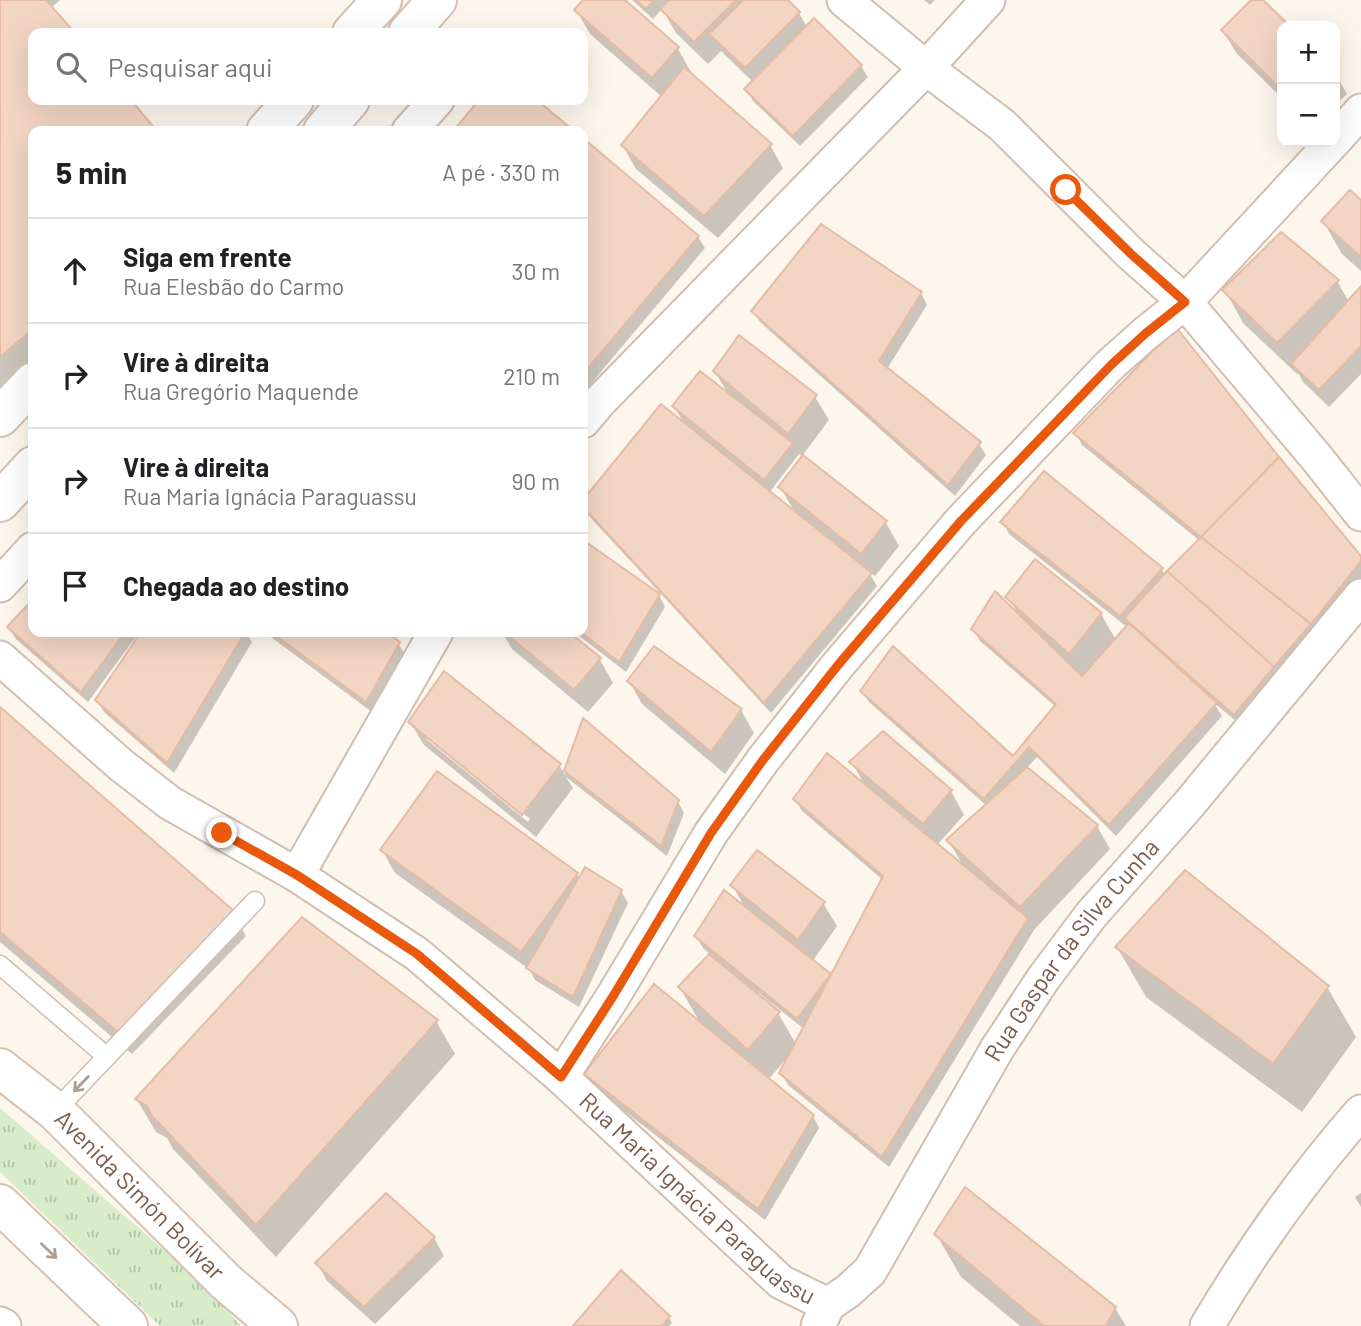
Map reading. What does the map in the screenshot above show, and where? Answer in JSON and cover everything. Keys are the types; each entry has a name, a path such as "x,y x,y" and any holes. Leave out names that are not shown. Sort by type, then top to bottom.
{"street":[{"path":"357,28 382,0"},
{"path":"412,28 437,0"},
{"path":"844,0 926,68 1002,125 1131,254 1185,302 1361,514"},
{"path":"588,415 926,68 988,0"},
{"path":"270,126 289,105"},
{"path":"327,126 346,105"},
{"path":"414,126 432,105"},
{"path":"1340,134 1361,111"},
{"path":"561,1077 711,833 763,760 838,665 970,511 1111,365 1185,302 1328,147"},
{"path":"0,417 28,387"},
{"path":"0,502 28,471"},
{"path":"0,585 28,554"},
{"name":"Rua Gaspar da Silva Cunha","path":"823,1315 870,1271 997,1049 1043,979 1091,915 1190,803 1361,596"},
{"path":"297,875 433,637"},
{"name":"Rua Maria Ignácia Paraguassu","path":"0,658 121,765 170,803 297,875 417,954 561,1077 744,1250 823,1315"},
{"name":"Avenida Simón Bolívar","path":"0,1068 55,1111 226,1282 278,1326"},
{"path":"1207,1326 1279,1215 1361,1112"},
{"path":"0,1204 128,1326"}],"lane":[{"path":"55,1111 255,901"},
{"path":"0,965 107,1056"}],"green space":[{"path":"0,1108 208,1288 241,1326 160,1326 0,1172"}],"building":[{"path":"0,0 46,0 71,28 28,28 28,105 135,105 153,126 28,126 28,333 0,357"},
{"path":"583,0 625,0 679,47 652,78 574,10"},
{"path":"636,0 654,0 646,9"},
{"path":"669,0 736,0 694,42 660,9"},
{"path":"743,0 788,0 800,12 745,68 709,34"},
{"path":"1251,0 1263,0 1285,21 1277,21 1277,85 1221,30"},
{"path":"814,18 862,65 793,136 744,89"},
{"path":"684,67 772,144 704,216 621,145"},
{"path":"475,105 543,105 568,126 457,126"},
{"path":"588,142 699,236 588,368"},
{"path":"1350,190 1361,200 1361,257 1321,221"},
{"path":"821,224 922,292 879,361 981,442 948,485 751,311"},
{"path":"1281,232 1339,280 1277,343 1222,290"},
{"path":"1361,286 1361,346 1319,390 1291,364"},
{"path":"1176,327 1279,457 1201,537 1073,433"},
{"path":"739,335 817,395 788,434 713,371"},
{"path":"700,371 793,443 764,480 672,406"},
{"path":"661,404 872,573 764,703 588,512 588,494"},
{"path":"803,455 887,521 861,554 778,487"},
{"path":"1279,457 1361,556 1361,561 1311,624 1201,537"},
{"path":"1044,471 1163,568 1120,616 1000,522"},
{"path":"1201,537 1311,624 1274,667 1167,571"},
{"path":"588,544 660,594 619,662 587,637"},
{"path":"1035,559 1102,613 1069,654 1005,597"},
{"path":"1167,571 1274,667 1234,715 1124,618"},
{"path":"995,591 1082,676 1129,623 1217,703 1109,825 1029,747 984,799 860,691 893,646 1013,756 1056,704 971,629"},
{"path":"28,604 28,637 121,637 81,692 7,627"},
{"path":"138,637 242,637 167,763 95,700"},
{"path":"278,637 393,637 400,642 366,702"},
{"path":"510,637 575,637 601,658 574,690"},
{"path":"654,646 742,709 711,752 627,681"},
{"path":"444,671 561,764 522,815 408,722"},
{"path":"0,707 234,911 118,1032 0,932"},
{"path":"583,718 679,800 661,846 564,771"},
{"path":"883,731 952,790 923,824 849,762"},
{"path":"827,753 1028,918 882,1157 779,1073 883,876 793,799"},
{"path":"1027,767 1098,825 1020,907 946,840"},
{"path":"437,771 578,873 521,952 380,850"},
{"path":"757,850 825,902 798,940 730,885"},
{"path":"585,867 622,890 573,997 526,968"},
{"path":"1185,870 1329,986 1273,1064 1115,947"},
{"path":"724,890 831,974 797,1019 694,936"},
{"path":"302,917 438,1020 256,1225 152,1116 147,1106 135,1099"},
{"path":"709,954 780,1012 748,1050 678,987"},
{"path":"654,984 814,1115 758,1209 584,1074"},
{"path":"965,1187 1116,1307 1106,1326 1044,1326 934,1234"},
{"path":"386,1193 435,1237 364,1307 315,1263"},
{"path":"621,1270 670,1316 662,1326 573,1326"}],"route":[{"path":"222,833 297,875 417,954 561,1077 711,833 763,760 838,665 961,521 1111,365 1185,302 1066,190"}]}
